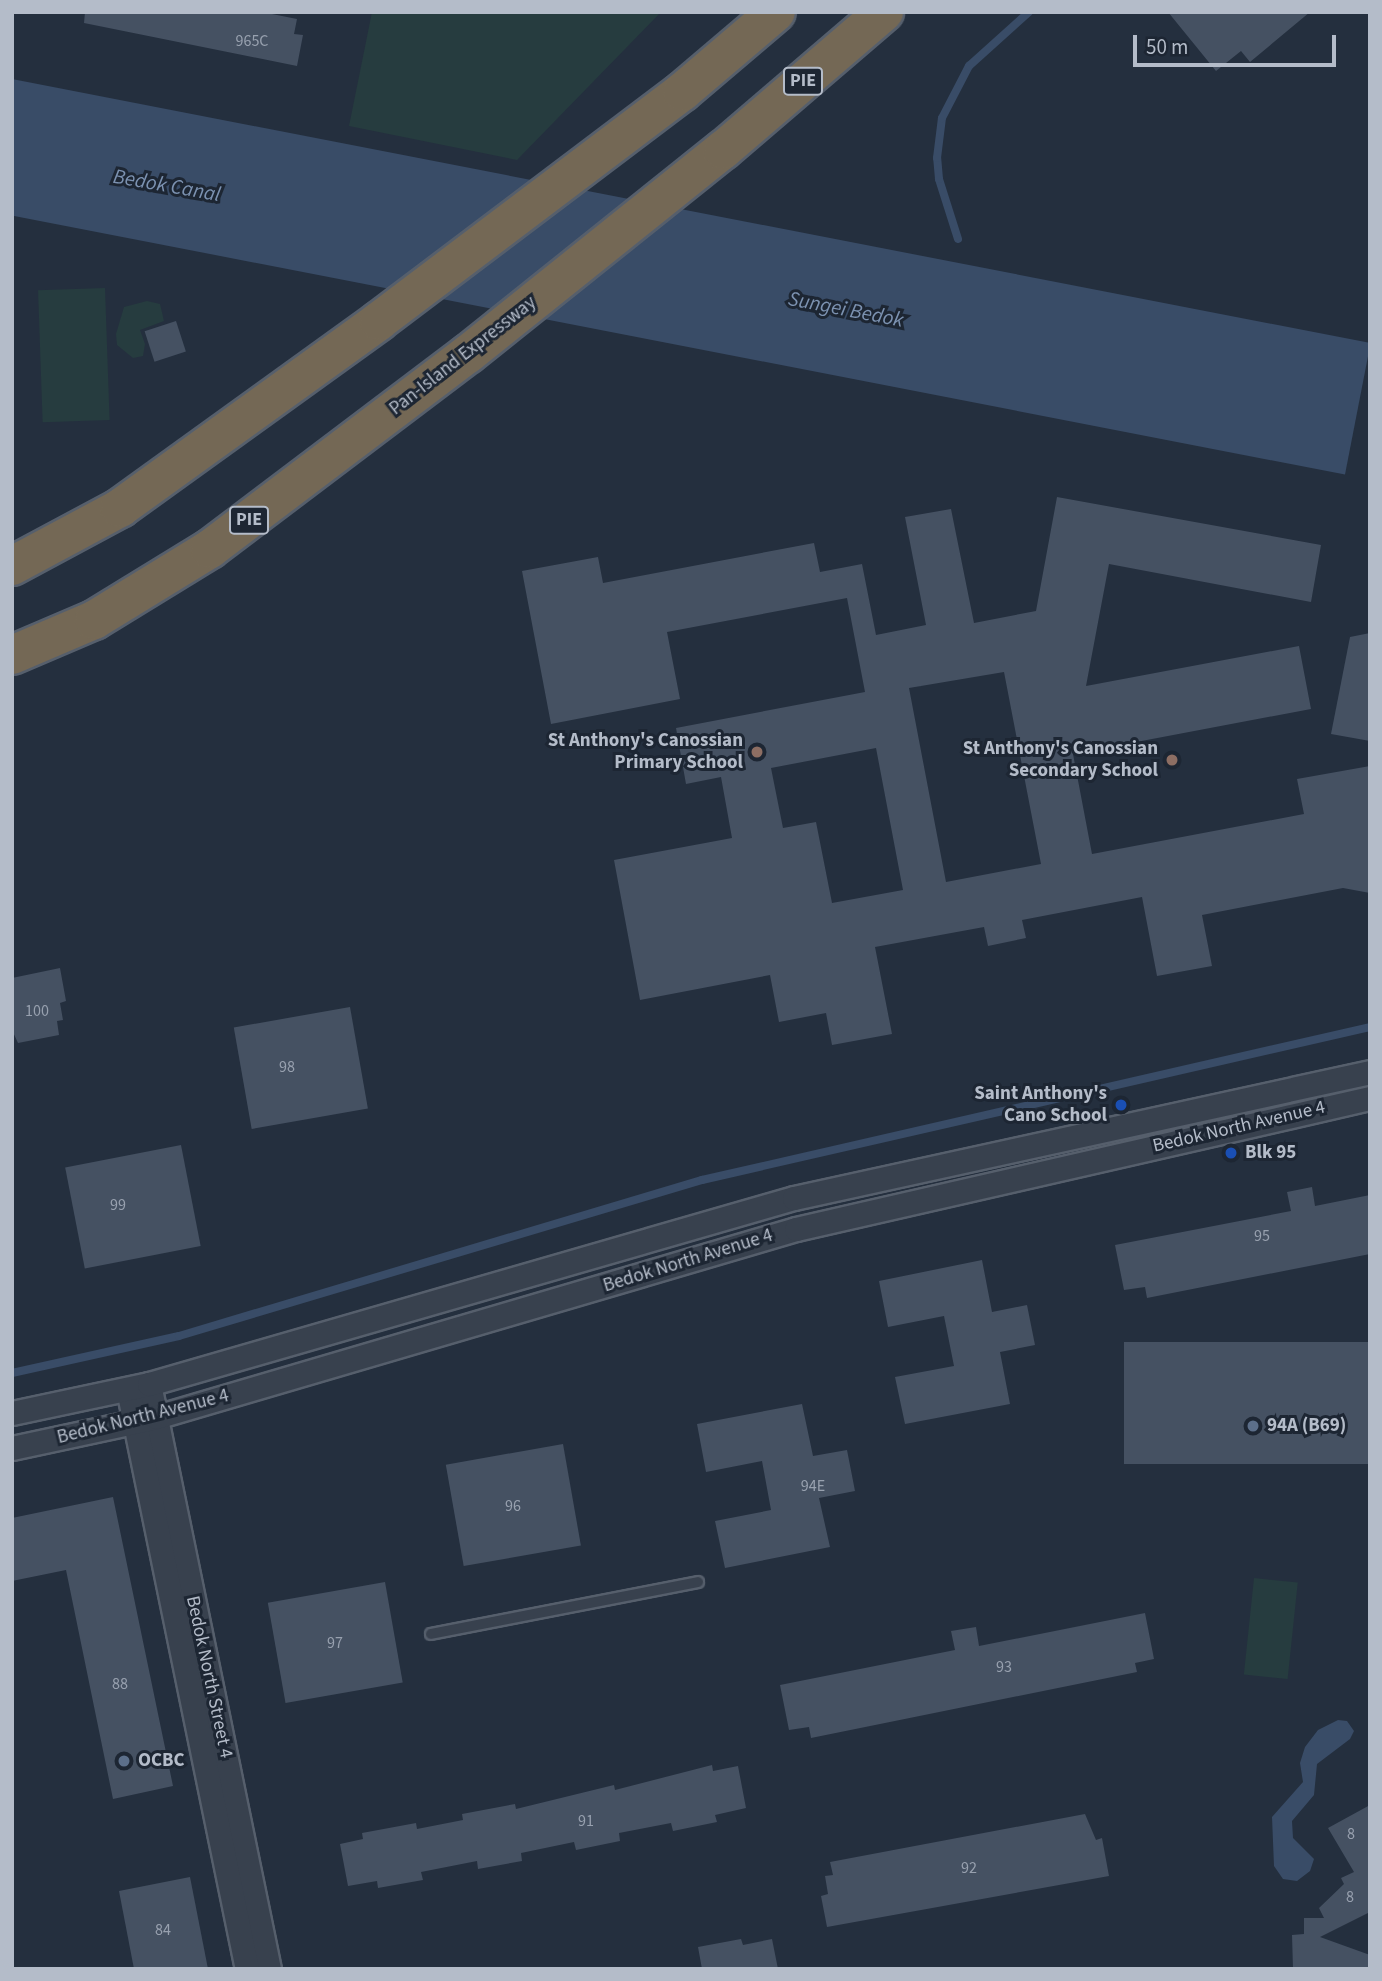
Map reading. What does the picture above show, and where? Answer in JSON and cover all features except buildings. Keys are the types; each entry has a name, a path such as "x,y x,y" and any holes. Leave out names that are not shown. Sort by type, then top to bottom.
{"highway":[{"path":"12,566 120,508 379,321 682,92 776,12"},
{"name":"Pan-Island Expressway","path":"12,655 94,620 159,583 468,354 723,150 884,12"}],"street":[{"name":"Bedok North Avenue 4","path":"12,1413 138,1387 794,1198 1370,1072"},
{"name":"Bedok North Avenue 4","path":"12,1448 145,1420 796,1229 1370,1098"},
{"name":"Bedok North Street 4","path":"138,1387 269,1969"},
{"name":"Bedok North Street 4","path":"145,1420 247,1969"}],"lane":[{"path":"431,1634 698,1582"}],"green space":[{"path":"372,12 661,12 517,160 349,126"},
{"path":"105,288 110,420 43,422 38,290"},
{"path":"147,301 160,304 164,321 140,330 145,344 143,356 133,358 117,345 116,334 124,307"},
{"path":"1254,1578 1298,1583 1288,1679 1244,1674"}],"water":[{"path":"12,79 1370,343 1345,475 12,216"},
{"path":"1338,1720 1347,1721 1354,1731 1350,1739 1317,1764 1314,1795 1292,1821 1293,1838 1314,1859 1310,1871 1297,1881 1283,1879 1274,1866 1272,1817 1303,1782 1300,1763 1305,1747 1318,1730"}],"waterway":[{"path":"958,239 939,179 937,158 942,118 969,66 1029,12"},
{"path":"12,1373 179,1336 702,1180 1370,1027"}],"place":[{"name":"St Anthony's Canossian Primary School","path":"757,752"},
{"name":"St Anthony's Canossian Secondary School","path":"1172,760"},
{"name":"Saint Anthony's Cano School","path":"1121,1105"},
{"name":"Blk 95","path":"1231,1153"},
{"name":"94A (B69)","path":"1253,1426"},
{"name":"OCBC","path":"124,1761"}],"water label":[{"name":"Bedok Canal","path":"167,185"},
{"name":"Sungei Bedok","path":"846,309"}]}
